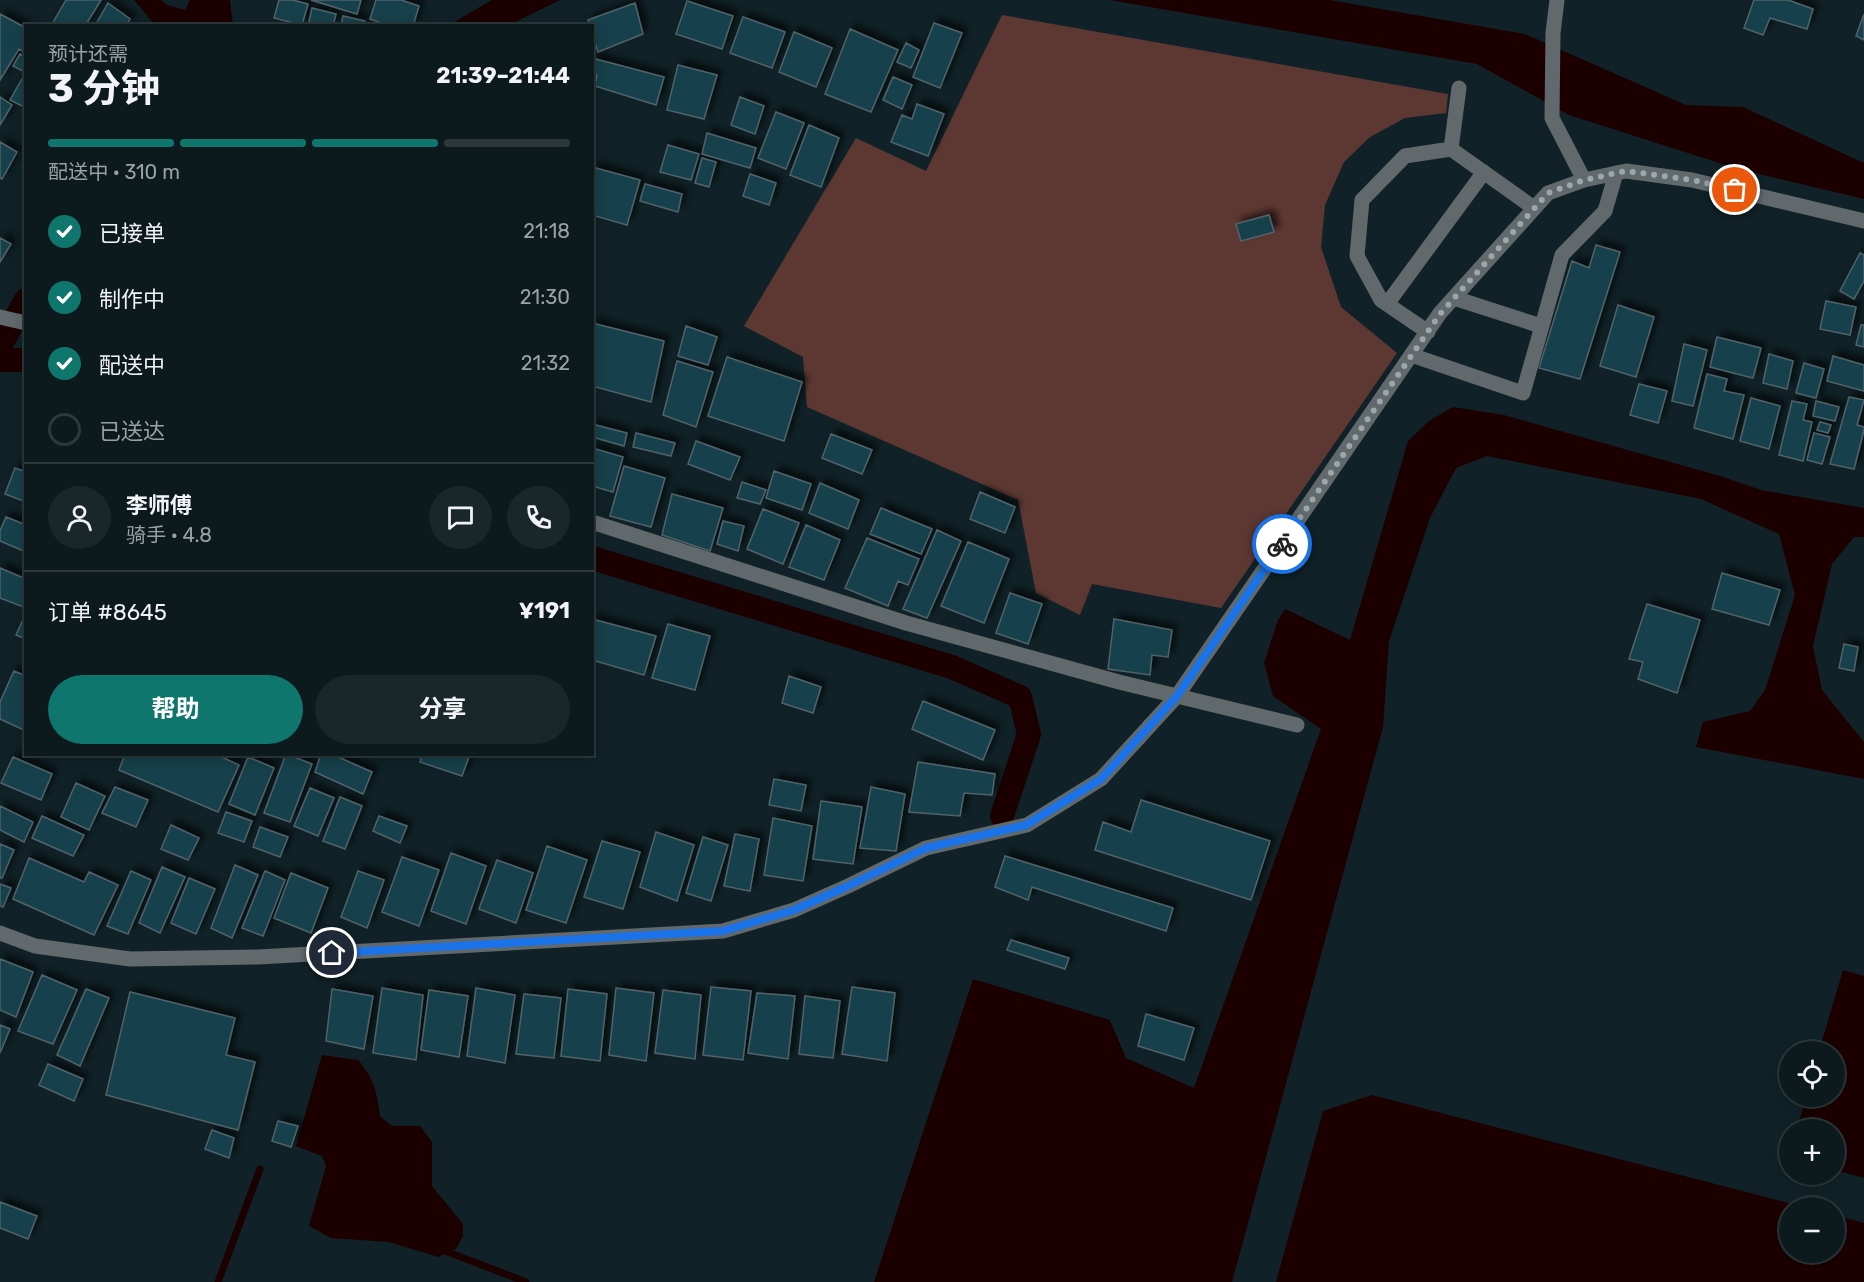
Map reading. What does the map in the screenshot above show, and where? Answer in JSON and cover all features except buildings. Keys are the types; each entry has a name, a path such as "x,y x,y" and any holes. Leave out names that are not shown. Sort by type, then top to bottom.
{"street":[{"path":"1557,0 1552,33 1552,118 1584,180"},
{"path":"1451,150 1459,88"},
{"path":"1428,332 1381,300 1357,256 1362,200 1405,156 1451,150 1534,208"},
{"path":"0,933 35,946 130,959 258,957 723,931 794,910 926,848 1026,825 1101,779 1177,696 1411,355 1454,298 1548,193 1584,180 1626,171 1692,180 1864,221"},
{"path":"1387,304 1484,172"},
{"path":"1411,355 1523,393 1562,255 1605,212 1616,173"},
{"path":"1454,298 1541,326"},
{"path":"0,317 24,323"},
{"path":"594,523 906,623 1107,679 1297,725"}],"shaded area":[{"path":"134,0 161,0 167,5 185,10 190,0 230,0 233,24 154,24"},
{"path":"492,0 560,0 511,24 451,24"},
{"path":"1110,0 1329,0 1525,34 1686,105 1743,107 1864,163 1864,199 1738,169 1569,115 1477,64"},
{"path":"1002,15 1448,94 1446,113 1405,118 1370,137 1344,162 1325,205 1321,247 1341,307 1397,353 1221,608 1092,584 1080,615 1036,593 1018,500 807,407 803,357 744,326 856,138 926,171"},
{"path":"1453,407 1504,415 1720,476 1761,490 1864,508 1864,537 1854,537 1832,564 1813,646 1822,690 1864,742 1864,779 1696,747 1703,722 1750,711 1765,690 1795,595 1779,534 1701,499 1487,456 1456,468 1430,518 1389,641 1383,727 1232,1282 874,1282 973,979 1110,1020 1126,1058 1194,1088 1321,729 1273,696 1264,663 1278,620 1285,609 1350,640 1408,441 1429,421"},
{"path":"1843,970 1864,976 1864,1178 1845,1173 1845,1119 1800,1119 1803,1107 1845,1107 1845,1041 1822,1041"},
{"path":"322,1055 358,1060 374,1086 380,1116 392,1126 420,1126 432,1142 432,1186 463,1224 463,1236 456,1249 438,1257 389,1242 331,1238 309,1226 326,1166 322,1156 296,1146"},
{"path":"1372,1095 1779,1201 1779,1263 1845,1263 1845,1218 1864,1223 1864,1282 1276,1282 1323,1111"}],"waterway":[{"path":"0,346 24,304"},
{"path":"0,360 24,360"},
{"path":"594,559 952,667 1020,697 1029,734 1002,816"},
{"path":"218,1282 260,1169"},
{"path":"448,1252 526,1282"}],"way so far":[{"path":"1282,544 1440,314 1548,193 1584,180 1626,171 1692,180 1735,190"}],"route":[{"path":"332,953 723,931 794,910 926,848 1026,825 1101,779 1177,696 1282,544"}]}
